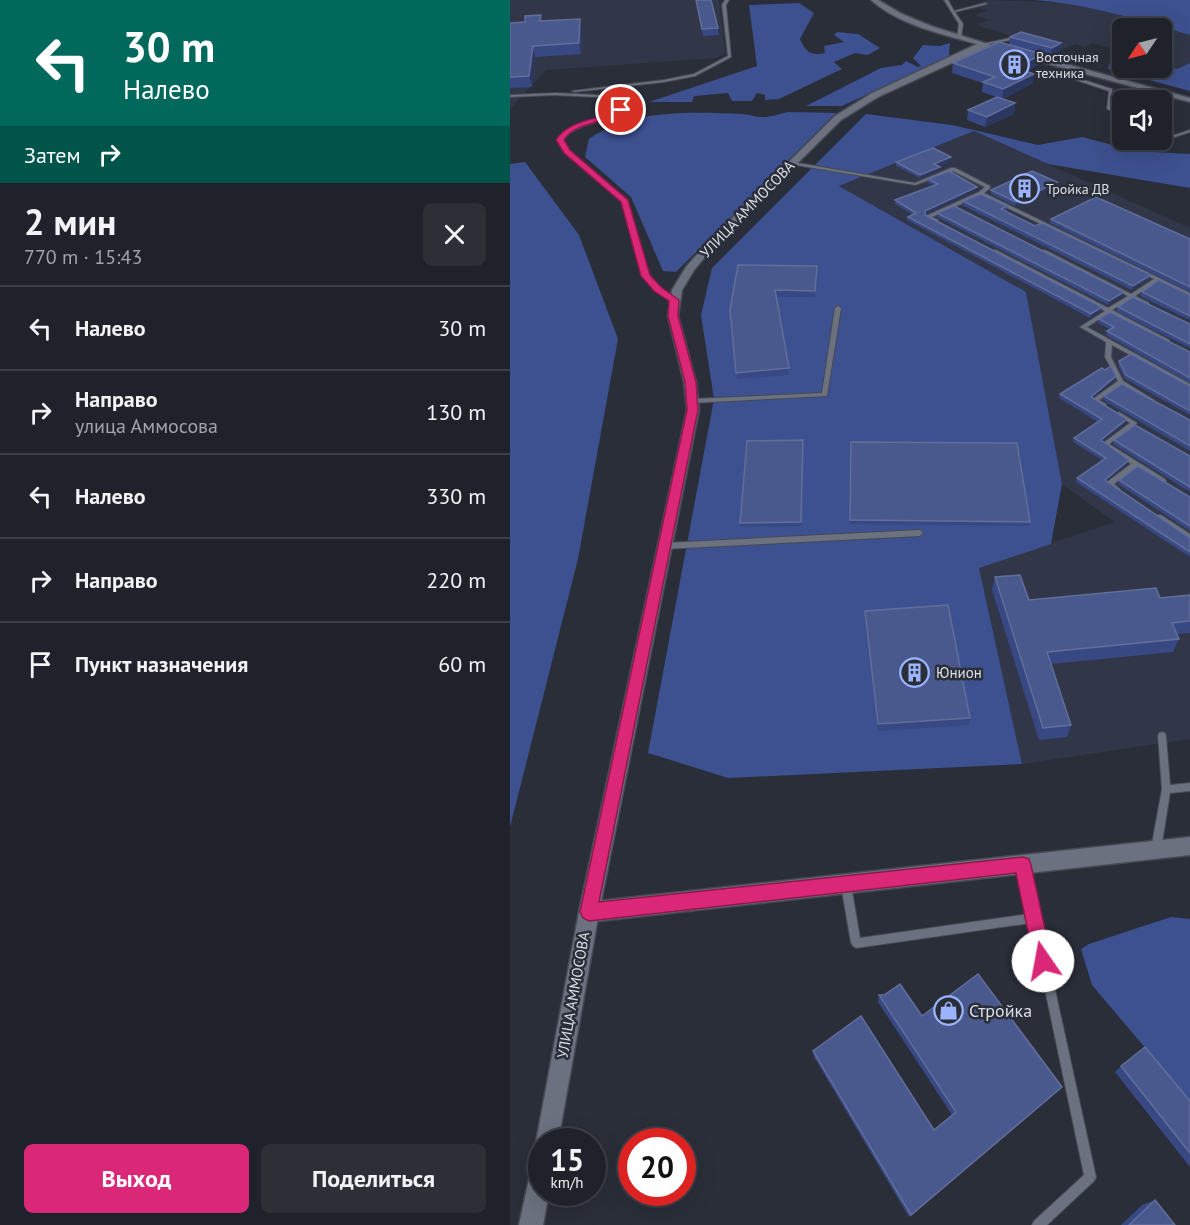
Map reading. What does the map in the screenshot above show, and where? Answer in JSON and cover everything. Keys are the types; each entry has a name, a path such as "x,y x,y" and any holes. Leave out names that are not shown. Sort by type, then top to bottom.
{"street":[{"path":"874,0 905,17 959,37 1006,50"},
{"name":"УЛИЦА АММОСОВА","path":"550,1128 589,912 693,410 690,382 673,316 674,300 681,282 713,242 838,118 857,105 984,44"},
{"path":"1017,53 1190,100"},
{"path":"589,912 1190,846"},
{"path":"531,1225 535,1206"}],"lane":[{"path":"555,94 695,75 730,56 724,5 727,0"},
{"path":"946,0 961,24 959,37"},
{"path":"953,12 985,4"},
{"path":"984,44 1015,38"},
{"path":"1071,68 1062,74 1111,90 1109,109 1112,110"},
{"path":"618,97 620,85"},
{"path":"510,96 555,94 618,97 625,103 621,110 612,116 576,126 565,132 560,140 567,151 625,201 646,276 658,289 674,300"},
{"path":"1172,135 1175,136 1190,131"},
{"path":"792,163 915,184 953,169 988,187 928,217 939,223"},
{"path":"981,192 1190,295"},
{"path":"953,205 964,211"},
{"path":"1037,248 1151,305"},
{"path":"992,250 1170,342"},
{"path":"1158,279 1083,327 1190,386"},
{"path":"692,401 825,395 838,308"},
{"path":"1109,341 1108,357 1121,382 1161,405"},
{"path":"1121,382 1095,400 1143,429"},
{"path":"1134,423 1106,444 1172,487"},
{"path":"1127,496 1109,484 1136,464"},
{"path":"1154,514 1190,537"},
{"path":"664,546 920,533"},
{"path":"1156,850 1166,789 1162,736"},
{"path":"1166,789 1190,787"},
{"path":"1023,865 1090,1177 1043,1223"},
{"path":"846,884 856,943 1034,918"}],"shaded area":[{"path":"510,0 719,0 725,52 717,58 546,70 510,109"},
{"path":"988,0 1073,3 1128,18 1112,18 1112,49 1093,43 1085,47 1076,44 1058,51 976,25 989,20 975,15 987,10 971,6"},
{"path":"1034,0 1190,0 1190,35 1172,30 1172,18 1132,18"},
{"path":"799,3 814,13 800,39 809,52 825,53 824,46 844,42 834,35 837,32 858,34 880,48 868,55 855,53 834,62 842,69 779,99 765,100 765,95 757,93 752,101 732,101 728,93 694,96 692,102 649,102 757,66 749,5"},
{"path":"1172,30 1190,35 1190,63 1177,69 1172,67"},
{"path":"950,43 949,57 842,106 806,106 881,68 902,65 906,61 918,67 921,66 913,58 923,45 939,46"},
{"path":"1112,61 1112,70 1108,69"},
{"path":"1190,63 1190,91 1142,78 1172,78 1172,68 1177,69"},
{"path":"788,112 836,113 676,272 663,271 631,197 585,157 589,139 606,129 643,117 703,113 763,117"},
{"path":"866,114 952,125 1038,145 1082,137 1112,145 1112,150 1190,154 1190,188 1048,164 974,131 839,186 1026,292 1062,484 1051,544 979,568 1022,764 728,778 648,753 714,399 701,315 712,268"},
{"path":"974,131 1190,228 1190,739 1022,764 979,567 1115,522 1062,484 1026,292 839,186"},
{"path":"525,162 579,235 618,339 578,559 510,827 510,164"},
{"path":"1171,917 1190,919 1190,1101 1092,985 1081,949 1089,944"}],"building":[{"path":"696,0 711,0 718,28 702,29"},
{"path":"541,15 540,21 580,19 579,43 533,46 529,76 510,77 510,23 525,22 525,16"},
{"path":"1021,32 1061,43 1052,48 1010,37"},
{"path":"999,42 1042,54 1016,68 1034,74 1003,89 983,82 995,77 953,63"},
{"path":"997,97 1015,103 987,117 968,110"},
{"path":"933,148 951,157 934,164 940,167 920,175 896,162"},
{"path":"949,171 977,187 925,211 925,215 1102,307 1091,314 908,217 916,213 895,200 938,184 928,179"},
{"name":"Тройка ДВ","path":"1032,171 1057,182 1016,202 991,190"},
{"path":"981,194 1007,206 1001,209 1035,226 1042,223 1151,275 1133,286 963,201"},
{"path":"1096,197 1190,239 1190,287 1051,219"},
{"path":"954,206 1124,292 1109,301 937,213"},
{"path":"738,265 817,266 815,291 775,290 789,368 736,373 730,310"},
{"path":"1159,280 1190,295 1190,316 1142,292"},
{"path":"1133,297 1190,324 1190,344 1118,307"},
{"path":"1110,312 1190,352 1190,378 1107,331 1114,327 1099,319"},
{"path":"1131,354 1190,386 1190,411 1126,375 1119,361"},
{"path":"1111,366 1116,376 1091,397 1127,419 1101,440 1129,460 1105,480 1190,538 1190,552 1077,478 1106,458 1074,438 1102,419 1060,394 1102,368 1105,370"},
{"path":"1122,384 1190,420 1190,446 1104,396"},
{"path":"1135,425 1190,456 1190,487 1114,440"},
{"path":"803,440 801,522 740,523 747,441"},
{"path":"851,442 1017,443 1030,522 850,520"},
{"path":"1138,466 1190,497 1190,526 1119,480"},
{"path":"1020,575 1029,600 1156,588 1160,598 1190,595 1190,621 1172,623 1179,639 1047,652 1071,725 1043,728 995,577"},
{"name":"Юнион","path":"948,605 970,718 878,724 865,611"},
{"path":"978,974 1062,1087 911,1215 813,1051 861,1016 934,1130 956,1112 879,995 884,995 900,984 922,1016"},
{"path":"1145,1047 1190,1101 1190,1153 1121,1066"},
{"path":"1155,1200 1175,1225 1129,1225"}],"place":[{"name":"Восточная техника","path":"1015,65"},
{"name":"Тройка ДВ","path":"1025,189"},
{"name":"Юнион","path":"915,672"},
{"name":"Стройка","path":"948,1010"}],"route":[{"path":"621,110 612,116 576,126 565,132 560,140 567,151 625,201 646,276 658,289 674,300 673,316 676,334 690,382 693,410 589,912 1023,865 1043,961"}]}
